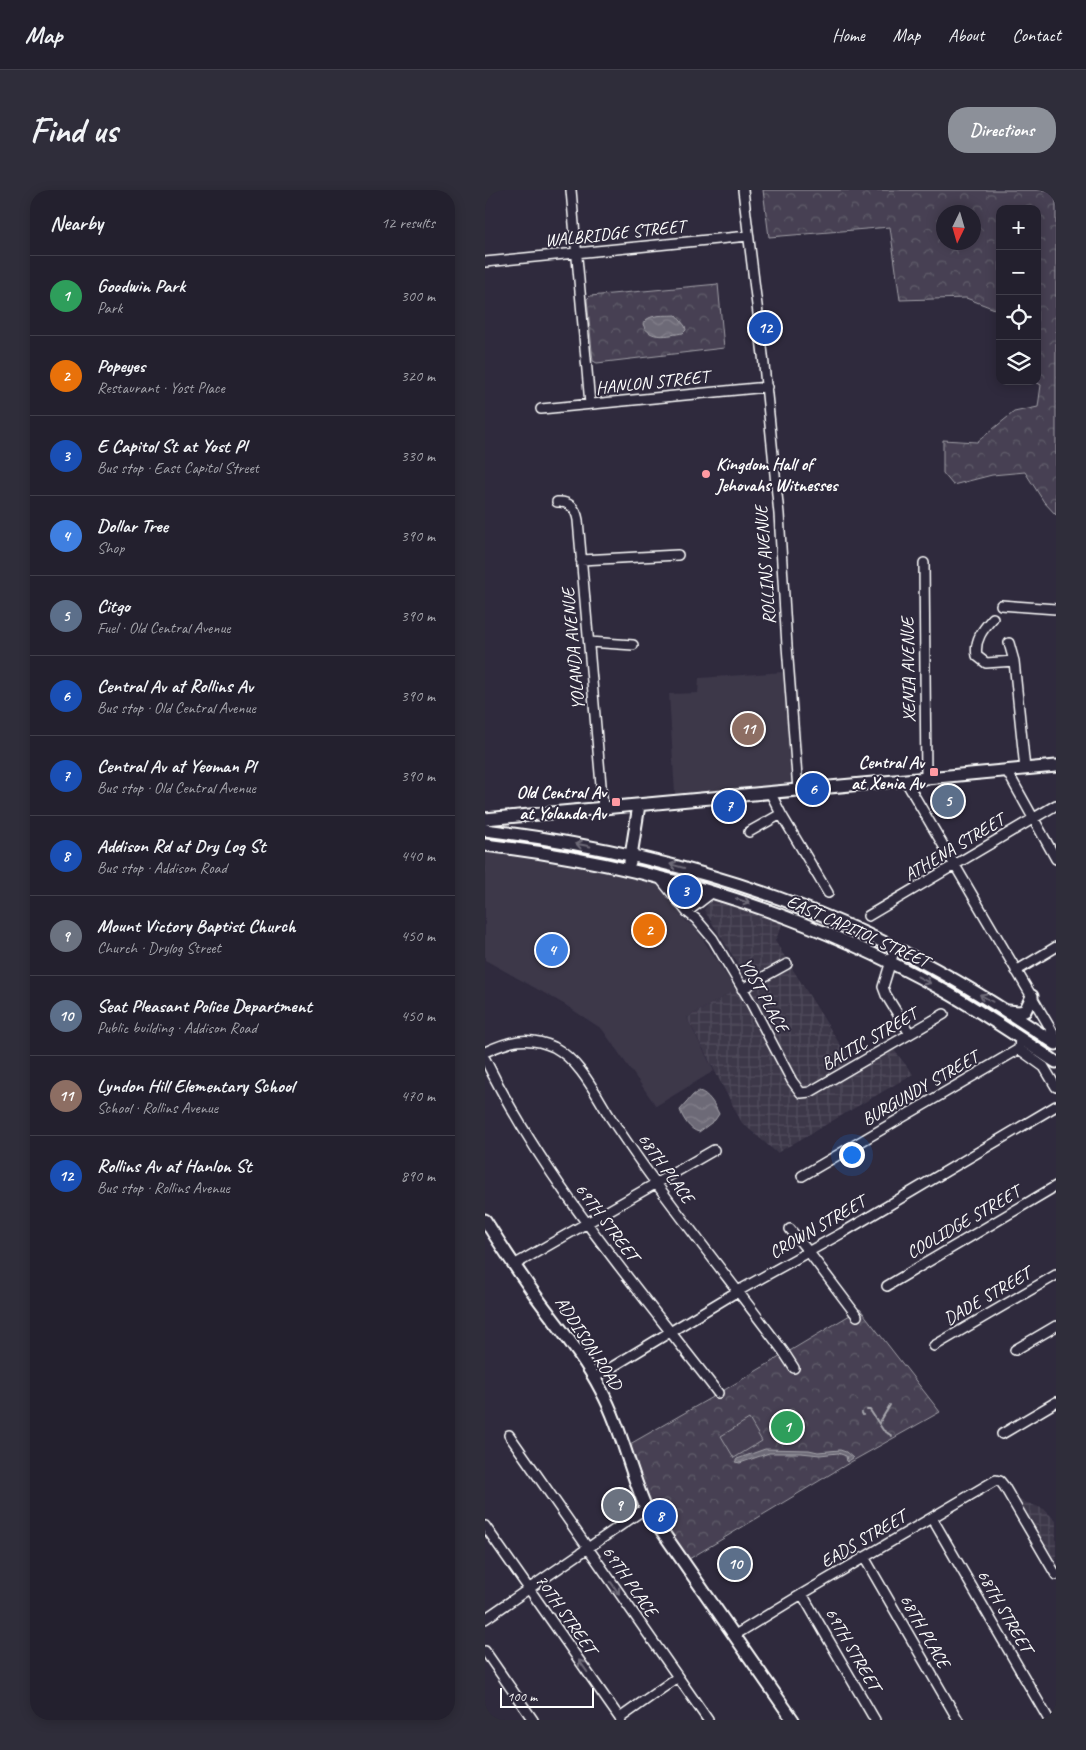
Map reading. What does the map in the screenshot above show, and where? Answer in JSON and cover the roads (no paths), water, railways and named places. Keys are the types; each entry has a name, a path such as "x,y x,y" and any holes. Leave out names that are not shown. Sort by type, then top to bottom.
{"main road":[{"path":"485,819 1056,766"},
{"path":"628,870 639,805"},
{"name":"EAST CAPITOL STREET","path":"485,830 535,836 631,854 743,885 831,919 895,948 1006,1011 1056,1044"},
{"name":"EAST CAPITOL STREET","path":"485,845 551,854 658,876 796,920 890,962 958,999 1019,1044 1056,1062"},
{"path":"1006,1011 1025,1011 1032,996"},
{"name":"ADDISON ROAD","path":"485,1220 514,1265 573,1344 594,1378 614,1419 635,1482 646,1508 793,1720"}],"street":[{"path":"571,190 590,404"},
{"name":"ROLLINS AVENUE","path":"743,190 767,387 779,514 798,790"},
{"name":"WALBRIDGE STREET","path":"485,262 748,236"},
{"name":"HANLON STREET","path":"541,409 767,387"},
{"name":"YOLANDA AVENUE","path":"557,502 568,503 575,511 578,520 603,808"},
{"path":"581,560 678,555"},
{"name":"XENIA AVENUE","path":"924,563 926,778"},
{"path":"1001,605 1056,609"},
{"path":"993,618 979,636 977,656 986,663 1014,661"},
{"path":"589,642 633,645"},
{"path":"1009,643 1014,661 1025,769"},
{"path":"1007,771 1056,858"},
{"path":"905,780 1055,1032"},
{"path":"770,792 828,893"},
{"name":"ATHENA STREET","path":"868,916 1056,805"},
{"path":"749,832 781,814"},
{"name":"YOST PLACE","path":"658,876 687,912 697,919 713,939 795,1086 801,1093 810,1092"},
{"path":"687,912 713,892"},
{"path":"1017,971 1056,947"},
{"path":"895,948 883,986 886,995 909,1034"},
{"path":"742,989 787,964"},
{"name":"BALTIC STREET","path":"810,1092 944,1014"},
{"name":"68TH PLACE","path":"485,1052 514,1041 525,1040 544,1044 563,1053 578,1068 656,1184 794,1368"},
{"path":"1019,1044 1044,1067 1056,1087"},
{"name":"BURGUNDY STREET","path":"803,1176 1019,1044"},
{"name":"69TH STREET","path":"485,1059 533,1145 586,1223 718,1393"},
{"name":"CROWN STREET","path":"594,1378 670,1331 842,1233 1056,1106"},
{"path":"514,1265 714,1150"},
{"name":"COOLIDGE STREET","path":"887,1286 1056,1186"},
{"path":"790,1229 857,1316"},
{"name":"DADE STREET","path":"934,1346 1056,1275"},
{"path":"1015,1350 1056,1326"},
{"path":"1002,1434 1056,1402"},
{"name":"69TH PLACE","path":"509,1435 708,1720"},
{"name":"EADS STREET","path":"735,1636 802,1594 995,1480 999,1481 1006,1490 1056,1575"},
{"path":"485,1619 646,1508"},
{"name":"68TH STREET","path":"932,1518 1049,1720"},
{"name":"70TH STREET","path":"485,1526 620,1719"},
{"name":"68TH PLACE","path":"864,1557 958,1720"},
{"name":"69TH STREET","path":"802,1594 875,1720"},
{"path":"485,1651 533,1720"},
{"path":"620,1719 678,1677"}],"water":[{"path":"662,315 676,315 685,326 686,330 683,333 666,336 655,335 650,333 643,324 649,318"},
{"path":"699,1091 708,1097 719,1114 715,1120 699,1132 687,1124 680,1110"},
{"path":"765,1449 818,1452 840,1450 853,1458 847,1462 846,1456 838,1453 820,1455 769,1453 740,1463 735,1462 737,1459"}],"waterway":[{"path":"880,1422 890,1405"},
{"path":"867,1410 870,1410 883,1430 892,1436"}],"place":[{"name":"Rollins Av at Hanlon St","path":"765,328"},
{"name":"Kingdom Hall of Jehovahs Witnesses","path":"706,474"},
{"name":"Lyndon Hill Elementary School","path":"748,729"},
{"name":"Central Av at Xenia Av","path":"934,772"},
{"name":"Central Av at Rollins Av","path":"813,789"},
{"name":"Citgo","path":"948,801"},
{"name":"Old Central Av at Yolanda Av","path":"616,802"},
{"name":"Central Av at Yeoman Pl","path":"729,806"},
{"name":"E Capitol St at Yost Pl","path":"685,891"},
{"name":"Popeyes","path":"649,930"},
{"name":"Dollar Tree","path":"552,950"},
{"name":"Goodwin Park","path":"787,1427"},
{"name":"Mount Victory Baptist Church","path":"619,1505"},
{"name":"Addison Rd at Dry Log St","path":"660,1516"},
{"name":"Seat Pleasant Police Department","path":"735,1564"}]}
